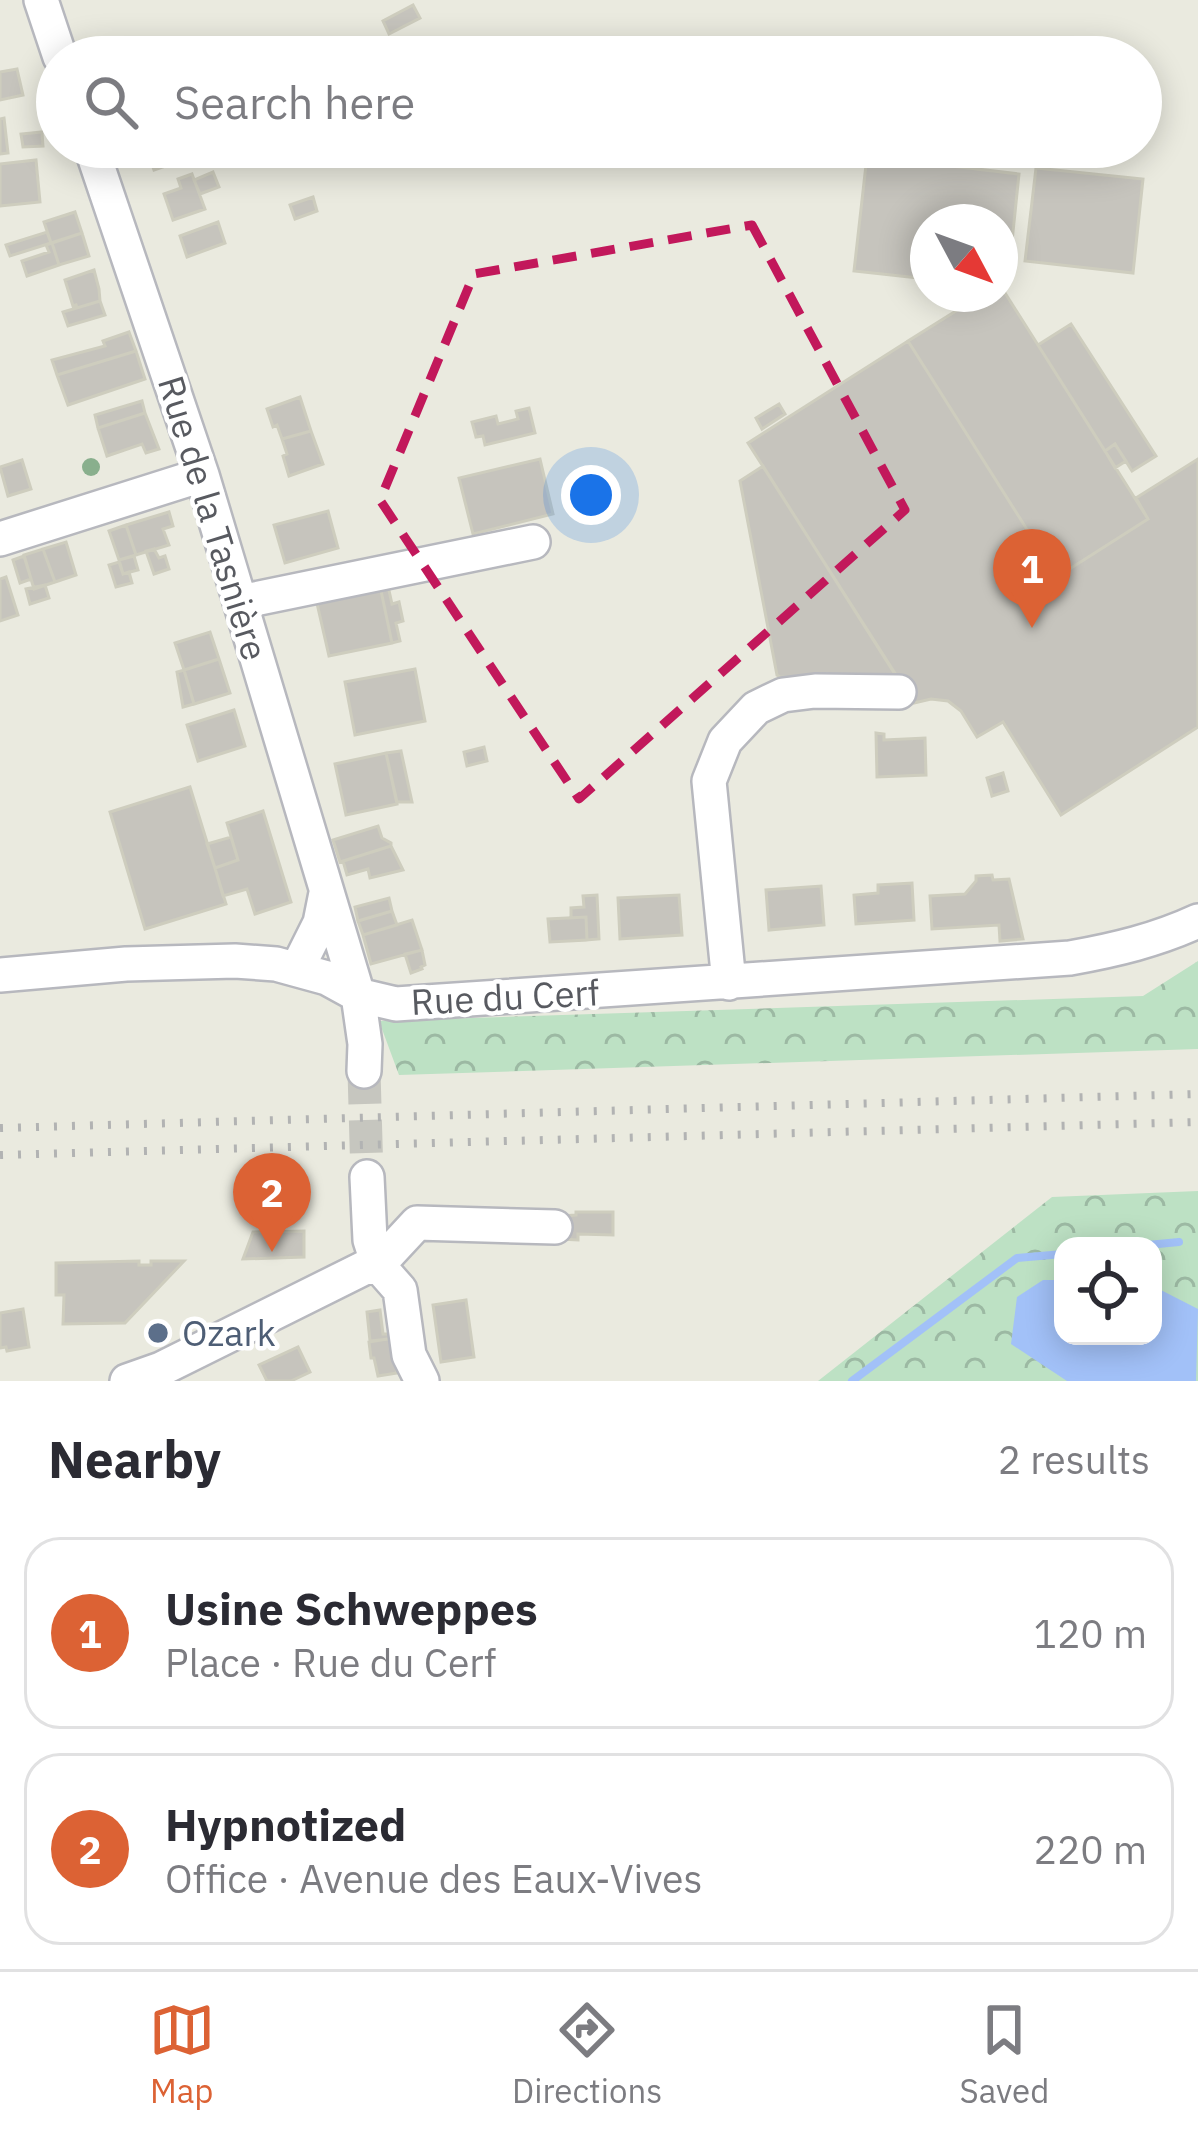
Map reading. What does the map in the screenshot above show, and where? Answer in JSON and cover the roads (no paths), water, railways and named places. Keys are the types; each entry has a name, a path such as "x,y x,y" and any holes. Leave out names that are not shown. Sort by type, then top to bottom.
{"street":[{"path":"40,0 53,36"},
{"name":"Rue de la Tasnière","path":"98,168 202,475 358,994 364,1071"},
{"path":"0,539 202,475"},
{"path":"240,602 533,542"},
{"path":"729,983 710,781 725,741 756,708 783,695 899,692"},
{"path":"297,969 320,923 327,891"},
{"name":"Rue du Cerf","path":"0,975 126,964 276,964 396,1004 1070,958 1123,949 1198,921"},
{"path":"367,1177 370,1240 378,1265 400,1290 409,1355 422,1381"},
{"path":"127,1381 378,1265 417,1223 555,1227"}],"water":[{"path":"1043,1280 1054,1280 1054,1345 1162,1345 1162,1291 1198,1309 1196,1381 1067,1381 1011,1344 1017,1297"}],"waterway":[{"path":"1162,1244 1179,1242"},
{"path":"852,1381 1017,1258 1054,1255"}],"tunnel":[{"path":"364,1071 367,1177"}],"railway":[{"path":"0,1128 1198,1094"},
{"path":"0,1155 1198,1122"}],"place":[{"name":"Usine Schweppes","path":"1032,628"},
{"name":"Hypnotized","path":"272,1252"},
{"name":"Ozark","path":"158,1333"}]}
